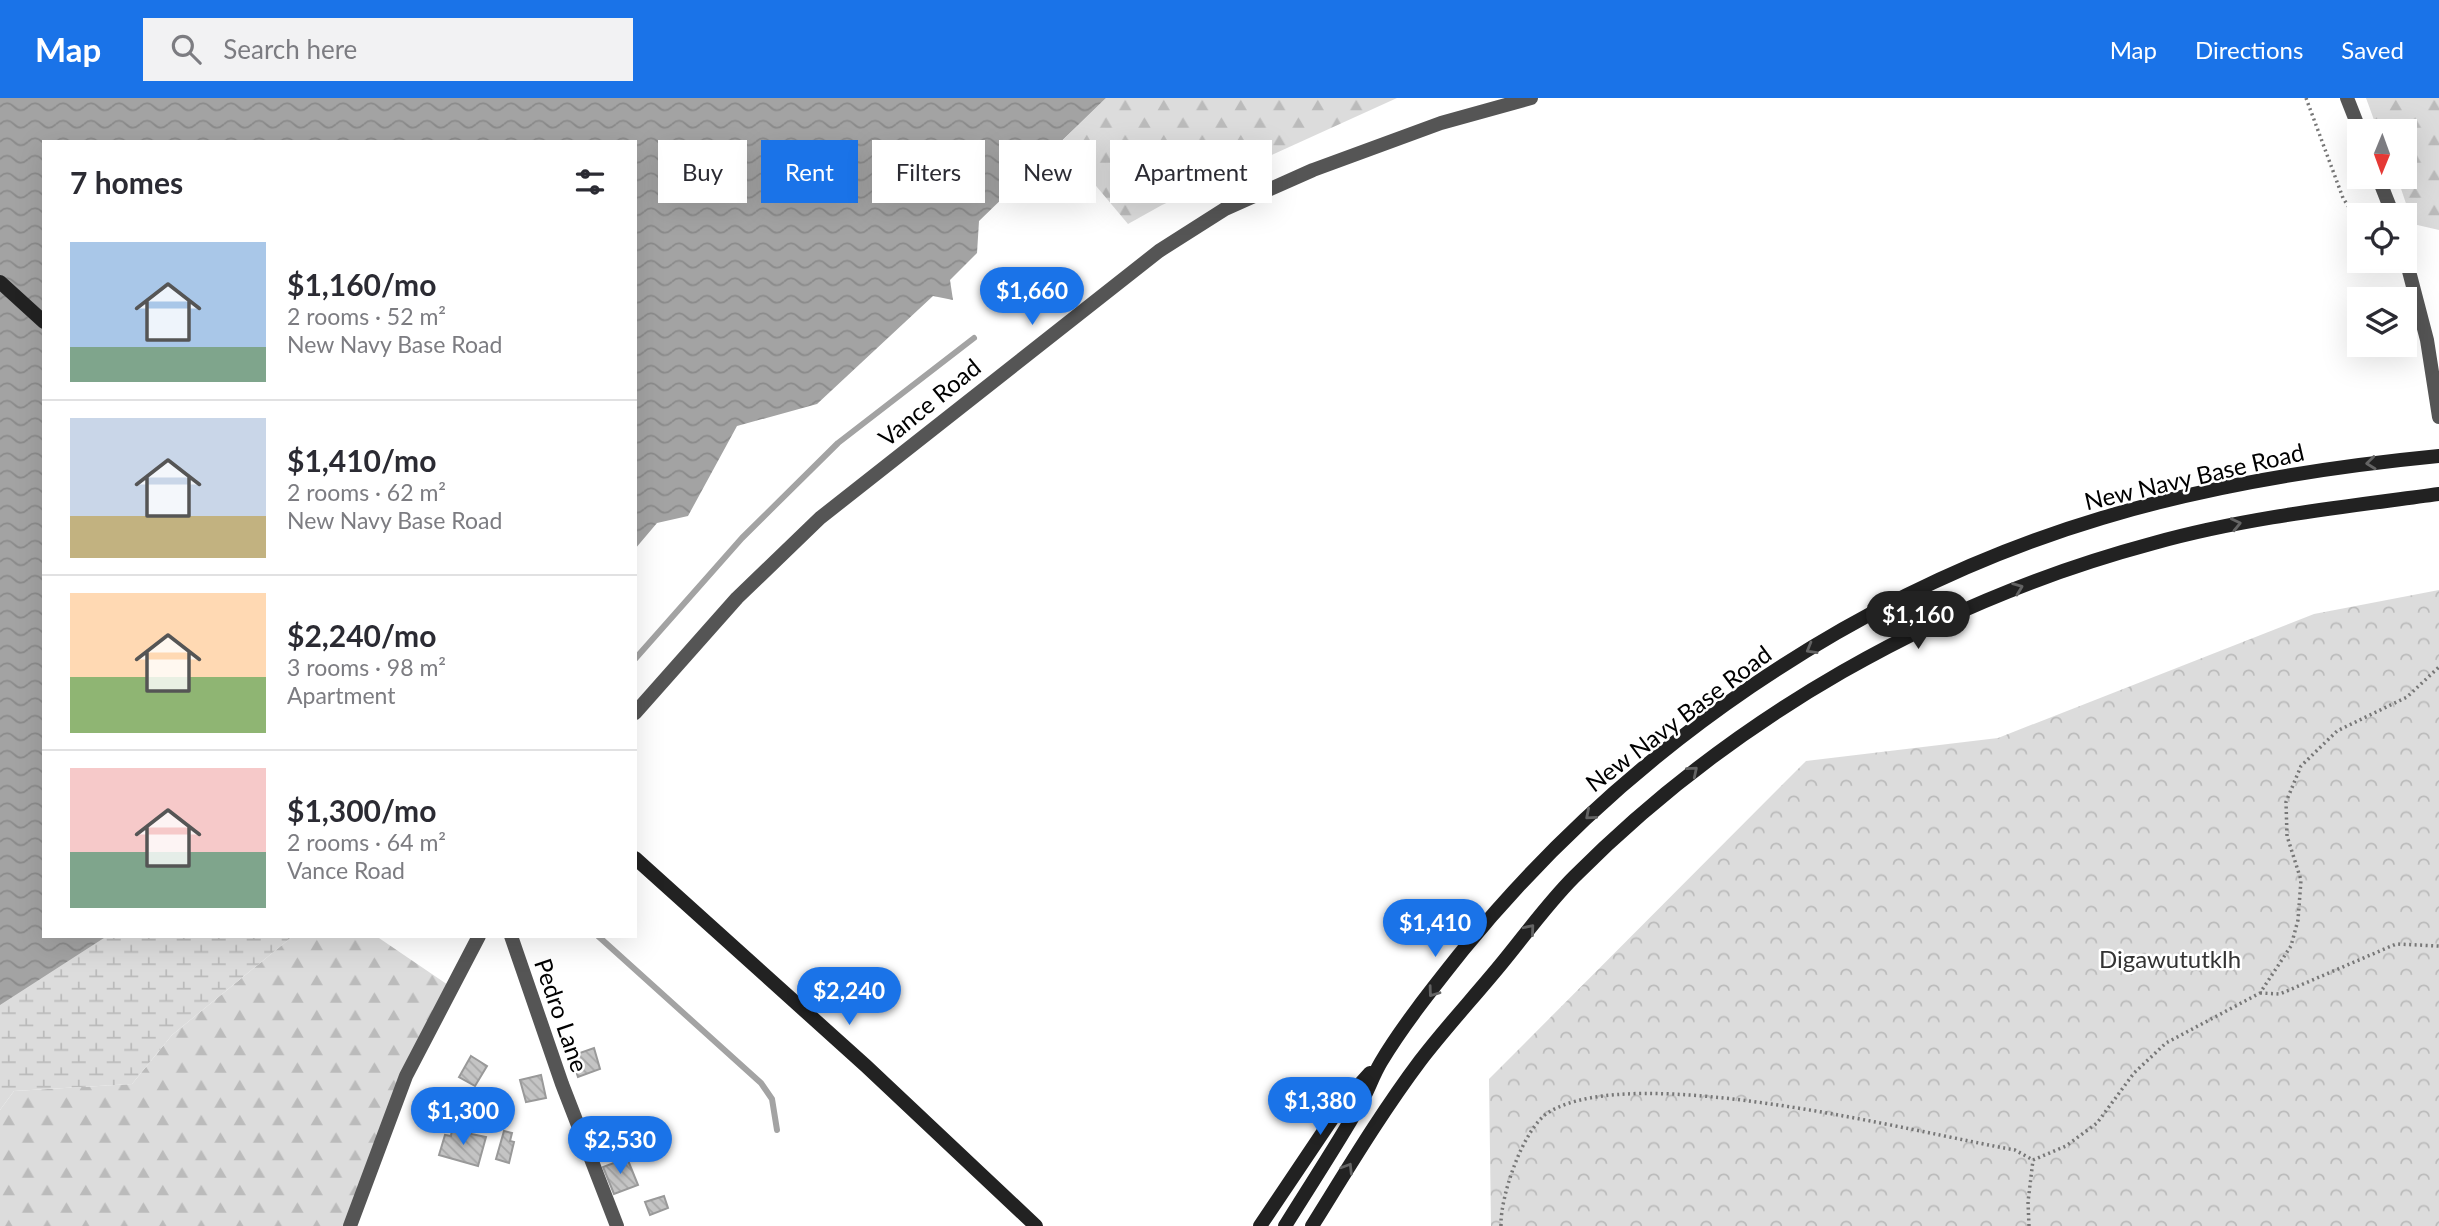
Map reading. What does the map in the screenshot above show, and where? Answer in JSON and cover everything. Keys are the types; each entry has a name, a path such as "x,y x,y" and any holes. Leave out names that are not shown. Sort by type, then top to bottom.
{"main road":[{"path":"0,282 42,320"},
{"name":"New Navy Base Road","path":"1285,1226 1360,1105 1381,1062 1462,951 1585,818 1686,735 1776,669 1874,613 1978,563 2100,518 2218,488 2346,465 2439,456"},
{"name":"New Navy Base Road","path":"1312,1226 1421,1060 1571,879 1632,821 1701,764 1762,721 1898,641 1983,601 2090,561 2157,542 2260,519 2439,494"},
{"path":"637,860 866,1066 1036,1226"},
{"path":"1259,1226 1342,1104 1381,1062"}],"street":[{"name":"Vance Road","path":"637,711 737,598 820,518 1159,251 1225,209 1313,170 1441,123 1531,98"},
{"path":"2347,98 2355,119"},
{"path":"2409,273 2427,340 2438,409"},
{"path":"350,1226 406,1076 479,938"},
{"name":"Pedro Lane","path":"512,938 562,1084 617,1226"}],"path":[{"path":"2306,98 2347,204"},
{"path":"2260,993 2291,946 2298,920 2301,880 2287,836 2286,802 2301,766 2337,731 2407,697 2439,667"},
{"path":"2033,1160 2066,1146 2097,1123 2134,1073 2166,1043 2260,993 2280,993 2396,944 2439,946"},
{"path":"1501,1226 1500,1209 1509,1180 1537,1123 1548,1112 1565,1105 1617,1094 1650,1092 1758,1102 2015,1150 2033,1160"},
{"path":"2029,1226 2028,1202 2033,1160"}],"green space":[{"path":"1106,98 1397,98 1272,155 1272,140 1110,140 1110,203 1096,186 1096,140 1063,140"},
{"path":"2366,98 2439,98 2439,230 2417,225 2417,203 2406,203 2401,189 2417,189 2417,119 2374,119"},
{"path":"1110,203 1166,203 1162,205 1128,224"},
{"path":"0,368 42,938 291,938 172,1035 132,1084 14,1091 0,1110"},
{"name":"Digawututklh","path":"2439,590 2439,1226 1491,1226 1489,1079 1806,761 1998,738 2314,614"},
{"path":"291,938 379,938 451,987 406,1076 352,1226 0,1226 0,1110 14,1091 132,1084 172,1035"}],"water":[{"path":"0,98 1106,98 1063,140 999,140 999,202 979,221 977,253 950,280 953,300 933,296 817,404 737,426 688,516 657,523 637,547 637,140 42,140 42,938 104,938 0,1005"}],"building":[{"path":"594,1048 600,1069 578,1077 571,1056"},
{"path":"471,1056 487,1066 475,1086 459,1077"},
{"path":"541,1075 546,1098 526,1102 520,1080"},
{"path":"452,1130 486,1137 478,1166 439,1155 445,1135 451,1136"},
{"path":"504,1131 512,1133 510,1141 514,1142 509,1163 496,1159"},
{"path":"632,1132 636,1145 618,1151 614,1138"},
{"path":"627,1158 638,1185 614,1194 603,1167"},
{"path":"664,1196 668,1208 650,1215 645,1202"}],"waterway":[{"path":"637,657 742,538 838,443 974,338"},
{"path":"600,938 761,1083 772,1099 777,1130"}]}
